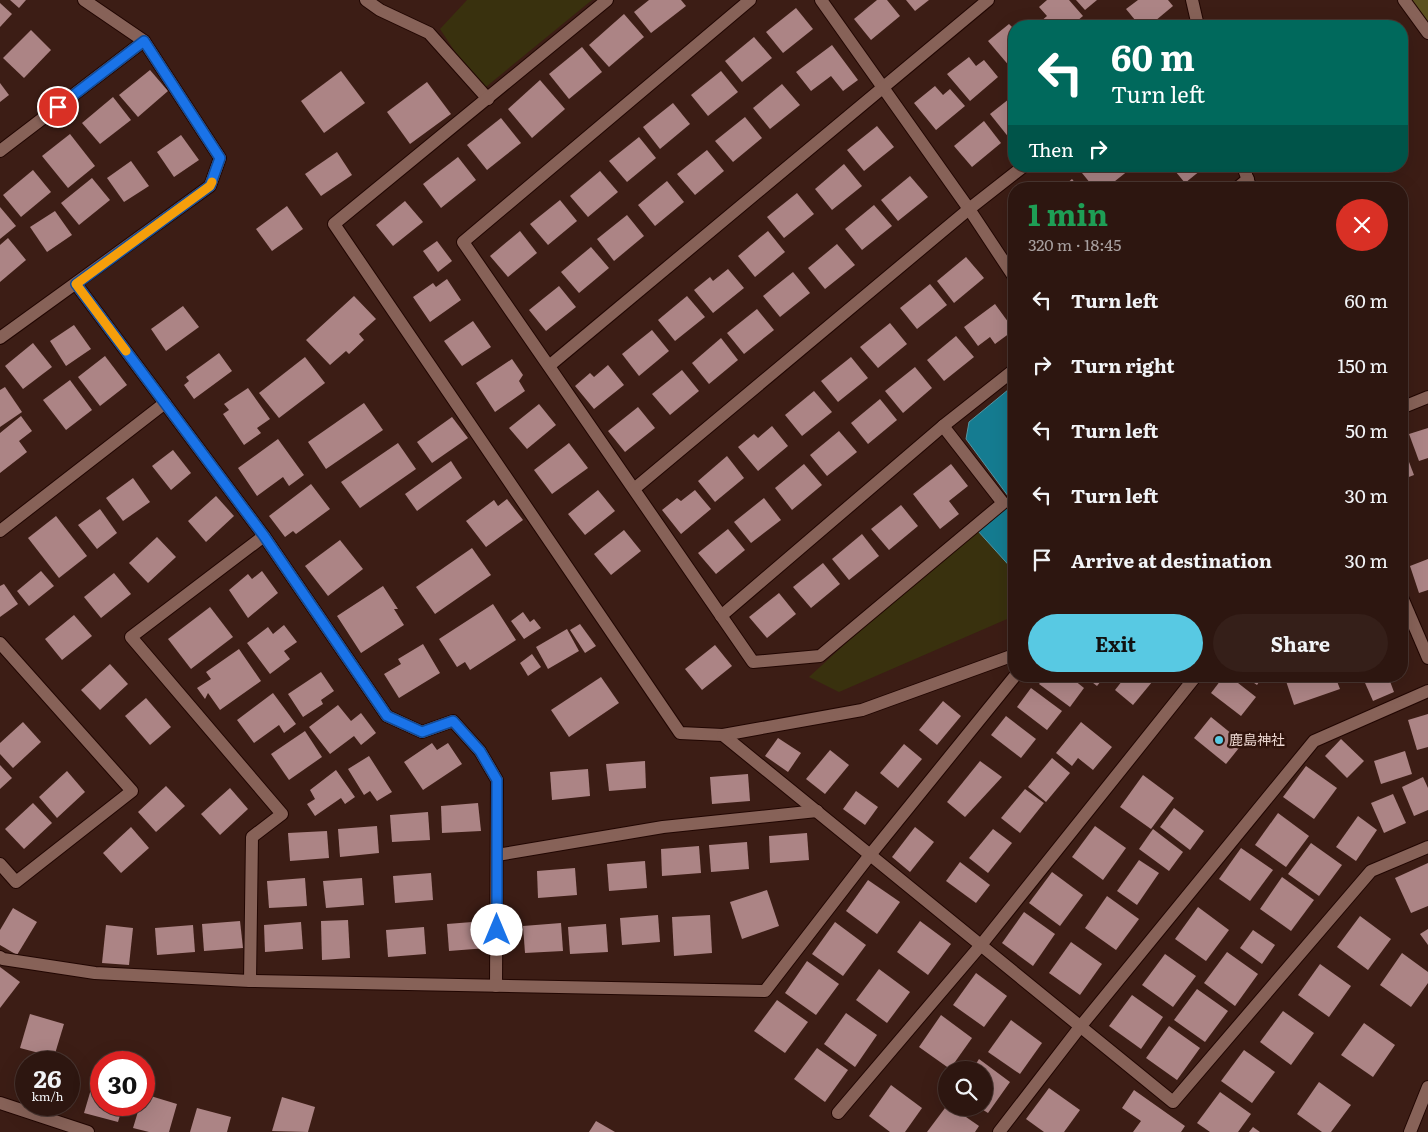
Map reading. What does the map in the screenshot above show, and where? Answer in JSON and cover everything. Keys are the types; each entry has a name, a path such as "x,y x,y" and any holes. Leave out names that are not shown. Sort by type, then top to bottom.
{"street":[{"path":"0,338 210,186 220,158 144,41 84,0"},
{"path":"366,0 380,10 429,33 488,99"},
{"path":"607,0 334,224 680,733 723,735 862,710 1008,657"},
{"path":"750,0 463,242 753,662 820,656 1003,503 943,426"},
{"path":"821,0 969,209 1008,268"},
{"path":"549,366 988,0"},
{"path":"1192,0 1197,20"},
{"path":"1404,0 1428,33"},
{"path":"0,151 144,41"},
{"path":"634,490 969,209 1016,172"},
{"path":"76,284 264,536 387,716 422,732 453,721 480,751 497,780 496,986"},
{"path":"721,616 943,426 1008,375"},
{"path":"1408,405 1428,397"},
{"path":"0,531 165,403"},
{"path":"250,981 252,837 282,814 131,638 264,536"},
{"path":"1408,611 1428,658"},
{"path":"0,643 132,791 16,882 0,864"},
{"path":"0,957 3,959 95,972 250,981 765,991 870,855 1010,682"},
{"path":"838,1113 981,945 1191,682"},
{"path":"999,1132 1080,1026 1314,741 1428,692"},
{"path":"723,735 1173,1102 1371,871 1428,847"},
{"path":"497,855 663,827 817,811"},
{"path":"1410,1132 1428,1087"},
{"path":"0,1103 88,1132"}],"shaded area":[{"path":"467,0 592,0 481,91 440,29"},
{"path":"1404,0 1428,0 1428,33"},
{"path":"974,526 1008,564 1008,619 839,692 809,677"}],"water":[{"path":"1008,390 1008,496 966,439 969,422"},
{"path":"1008,503 1008,564 977,530"}],"building":[{"path":"10,0 26,0 19,8"},
{"path":"649,0 681,0 686,6 651,33 634,12"},
{"path":"877,0 887,0 900,16 871,40 854,19"},
{"path":"906,0 929,0 915,11"},
{"path":"1047,0 1069,0 1083,16 1078,20 1042,20 1047,16 1039,7"},
{"path":"1076,0 1097,0 1085,10"},
{"path":"1138,0 1168,0 1173,6 1156,20 1135,20 1126,9"},
{"path":"0,3 12,14 0,27"},
{"path":"796,8 813,29 783,53 766,32"},
{"path":"624,14 644,37 609,67 589,45"},
{"path":"1008,25 1008,64 988,41"},
{"path":"31,30 51,50 24,78 3,58"},
{"path":"754,37 772,58 742,82 725,61"},
{"path":"832,45 858,80 843,91 831,76 811,91 796,72"},
{"path":"582,47 602,72 569,99 549,74"},
{"path":"969,57 976,66 984,60 998,77 970,101 947,74"},
{"path":"150,70 168,91 138,117 119,95"},
{"path":"341,71 365,103 324,133 301,101"},
{"path":"721,71 738,92 708,116 691,95"},
{"path":"540,80 565,109 532,138 508,109"},
{"path":"427,82 451,114 410,144 387,112"},
{"path":"0,83 9,95 0,102"},
{"path":"782,84 800,105 770,129 753,108"},
{"path":"935,86 943,95 950,89 965,106 936,130 914,103"},
{"path":"113,97 131,120 100,144 82,123"},
{"path":"1008,100 1008,136 990,114"},
{"path":"673,103 690,124 660,149 643,127"},
{"path":"745,117 762,138 733,162 715,141"},
{"path":"501,118 521,143 487,170 467,145"},
{"path":"984,121 1001,143 972,167 954,146"},
{"path":"877,126 894,147 864,171 847,150"},
{"path":"70,134 95,166 68,188 42,156"},
{"path":"181,135 199,160 174,177 157,152"},
{"path":"639,137 656,158 627,182 609,161"},
{"path":"707,150 724,171 695,195 677,174"},
{"path":"337,152 352,175 321,196 305,174"},
{"path":"458,157 476,180 441,208 423,184"},
{"path":"131,161 149,186 124,202 107,178"},
{"path":"844,164 862,186 832,210 815,189"},
{"path":"33,170 51,192 21,217 3,195"},
{"path":"600,171 618,192 588,217 570,196"},
{"path":"1126,172 1114,182 1089,182 1082,173"},
{"path":"1176,172 1199,172 1186,182"},
{"path":"910,176 928,197 898,221 881,200"},
{"path":"92,178 110,200 79,225 61,203"},
{"path":"667,181 684,202 655,226 638,205"},
{"path":"797,193 814,214 784,238 767,217"},
{"path":"560,200 577,221 548,245 530,224"},
{"path":"405,201 423,222 393,246 376,225"},
{"path":"874,205 892,226 862,250 845,229"},
{"path":"287,206 303,229 272,251 256,229"},
{"path":"0,207 16,226 0,239"},
{"path":"55,211 72,235 47,252 30,227"},
{"path":"627,215 644,236 614,261 597,239"},
{"path":"520,231 537,253 508,277 490,256"},
{"path":"768,231 785,252 755,277 738,256"},
{"path":"8,238 26,260 0,282 0,245"},
{"path":"437,241 452,261 438,272 423,251"},
{"path":"837,244 855,265 825,289 808,268"},
{"path":"591,247 609,268 579,293 561,272"},
{"path":"966,257 984,278 954,303 937,281"},
{"path":"728,269 744,288 713,313 694,290 710,277 713,281"},
{"path":"793,272 810,293 780,317 763,296"},
{"path":"447,279 461,300 430,322 413,297 433,283 436,287"},
{"path":"930,284 947,305 917,329 900,308"},
{"path":"559,286 576,307 546,331 529,310"},
{"path":"354,296 376,319 359,334 364,340 349,354 346,351 330,365 306,340"},
{"path":"687,296 705,317 675,341 658,320"},
{"path":"995,304 1008,322 1008,334 995,344 990,337 978,346 964,327"},
{"path":"183,306 199,327 166,351 151,329"},
{"path":"757,309 774,330 744,354 727,333"},
{"path":"473,321 491,347 462,366 444,341"},
{"path":"890,323 907,344 878,368 860,347"},
{"path":"74,325 91,349 66,366 50,341"},
{"path":"652,330 669,351 639,376 622,354"},
{"path":"956,336 974,357 944,381 927,360"},
{"path":"721,338 738,360 709,384 692,363"},
{"path":"33,343 52,367 23,389 5,366"},
{"path":"219,353 232,371 194,399 184,385 189,381 186,377"},
{"path":"105,356 127,385 100,406 78,377"},
{"path":"305,357 325,383 279,418 259,393"},
{"path":"851,357 868,378 838,402 821,381"},
{"path":"512,359 523,375 519,381 525,391 495,412 476,383"},
{"path":"608,365 624,385 594,409 575,386 590,373 594,377"},
{"path":"915,367 932,388 903,413 885,391"},
{"path":"682,370 699,391 670,415 652,394"},
{"path":"70,380 92,410 66,430 43,400"},
{"path":"5,387 22,412 0,427 0,390"},
{"path":"248,388 270,419 257,428 261,433 244,445 223,414 229,410 224,404"},
{"path":"814,391 832,412 802,436 785,415"},
{"path":"880,399 897,420 868,444 851,423"},
{"path":"364,403 383,430 326,469 308,442"},
{"path":"539,404 556,425 527,449 509,428"},
{"path":"638,407 655,428 625,452 608,431"},
{"path":"21,416 32,431 19,441 27,452 0,473 0,433"},
{"path":"452,417 468,438 432,463 417,442"},
{"path":"772,426 788,446 758,471 738,447 754,434 758,438"},
{"path":"1428,428 1428,458 1419,461 1409,434"},
{"path":"839,431 857,452 827,476 810,455"},
{"path":"278,439 304,475 289,486 283,477 257,496 238,468"},
{"path":"398,443 416,469 360,508 341,482"},
{"path":"569,443 588,468 552,494 534,470"},
{"path":"173,450 191,473 171,490 152,466"},
{"path":"727,456 744,478 715,502 698,481"},
{"path":"1408,459 1414,475 1408,477"},
{"path":"451,461 462,478 417,511 405,494"},
{"path":"804,464 822,485 792,510 775,488"},
{"path":"951,464 968,486 949,501 959,514 940,529 913,494"},
{"path":"133,478 150,502 123,521 106,498"},
{"path":"311,484 330,509 296,534 293,531 285,537 269,516"},
{"path":"598,490 615,511 585,535 568,514"},
{"path":"695,490 711,509 681,534 662,510 677,498 681,501"},
{"path":"216,496 234,516 206,542 188,521"},
{"path":"764,498 781,520 751,543 734,522"},
{"path":"507,499 523,520 486,547 466,521 494,500 498,506"},
{"path":"901,505 918,526 889,550 871,529"},
{"path":"100,509 117,533 97,549 78,525"},
{"path":"56,516 87,556 59,578 28,538"},
{"path":"728,529 745,550 716,574 698,553"},
{"path":"624,530 641,551 611,575 594,554"},
{"path":"862,534 879,556 849,580 832,559"},
{"path":"157,537 176,557 148,583 129,563"},
{"path":"340,540 363,569 328,596 305,566"},
{"path":"472,548 491,575 435,614 416,587"},
{"path":"1428,559 1428,590 1419,593 1410,566"},
{"path":"823,563 840,584 811,608 793,587"},
{"path":"41,571 54,586 29,606 17,591"},
{"path":"262,571 278,593 248,618 229,590 248,574 252,579"},
{"path":"114,573 131,594 101,618 84,597"},
{"path":"4,584 18,604 0,617 0,586"},
{"path":"383,586 398,609 394,609 404,625 361,653 337,616"},
{"path":"779,593 796,614 767,638 749,617"},
{"path":"493,604 516,640 470,670 465,662 457,667 439,639"},
{"path":"210,607 233,637 191,669 168,639"},
{"path":"523,612 530,622 534,619 541,628 524,639 511,621"},
{"path":"74,615 92,636 62,660 45,639"},
{"path":"580,624 596,646 585,653 570,630"},
{"path":"284,625 297,642 284,651 290,659 270,674 247,643 268,627 273,634"},
{"path":"567,629 579,651 548,669 536,647"},
{"path":"423,644 440,673 399,698 384,674 401,664 398,659"},
{"path":"715,645 732,666 702,690 685,669"},
{"path":"239,649 261,681 220,710 208,693 205,699 197,688 211,679 206,672"},
{"path":"532,654 541,667 528,676 520,663"},
{"path":"110,664 128,684 100,710 81,690"},
{"path":"321,672 334,691 321,700 323,704 303,717 288,694"},
{"path":"601,677 619,703 569,737 551,710"},
{"path":"1041,682 1076,682 1084,688 1070,707 1039,684"},
{"path":"1092,682 1100,682 1097,686"},
{"path":"1121,682 1152,682 1133,705 1115,690"},
{"path":"1219,682 1237,682 1256,697 1241,716 1211,693"},
{"path":"1286,682 1337,682 1340,689 1294,705"},
{"path":"1365,682 1390,682 1394,692 1373,701"},
{"path":"1031,688 1062,711 1047,730 1017,707"},
{"path":"273,693 296,724 284,733 279,725 254,743 237,720"},
{"path":"146,698 171,727 150,745 125,716"},
{"path":"943,701 961,716 937,745 919,730"},
{"path":"338,705 351,721 361,713 376,733 361,745 354,736 330,754 309,727"},
{"path":"1428,714 1428,747 1417,750 1408,720"},
{"path":"1006,716 1036,739 1021,758 991,735"},
{"name":"鹿島神社","path":"1211,717 1243,743 1226,764 1194,738"},
{"path":"23,722 41,742 13,768 0,754 0,743"},
{"path":"1081,722 1112,747 1093,770 1078,758 1072,766 1056,753"},
{"path":"305,731 322,757 289,780 271,754"},
{"path":"778,738 801,753 788,772 765,756"},
{"path":"1341,739 1364,761 1347,778 1325,756"},
{"path":"432,743 437,750 448,743 462,764 423,790 404,762"},
{"path":"904,744 922,759 898,788 880,773"},
{"path":"830,750 849,765 825,794 806,779"},
{"path":"1405,751 1412,774 1381,784 1374,761"},
{"path":"369,756 392,792 377,801 370,791 364,795 348,769"},
{"path":"1052,758 1070,773 1046,802 1028,787"},
{"path":"645,761 646,788 609,791 606,764"},
{"path":"980,761 1002,777 965,817 947,802"},
{"path":"0,765 12,778 0,789"},
{"path":"1306,766 1337,788 1314,819 1283,797"},
{"path":"588,769 590,796 552,800 550,772"},
{"path":"336,770 355,797 345,804 341,798 315,816 307,804 315,799 310,790"},
{"path":"67,771 85,792 57,818 39,797"},
{"path":"748,774 750,801 712,804 710,777"},
{"path":"1143,775 1174,798 1151,829 1120,807"},
{"path":"1423,777 1428,788 1428,810 1414,816 1402,787"},
{"path":"166,786 185,806 156,832 138,812"},
{"path":"230,788 248,809 220,835 201,814"},
{"path":"1025,789 1044,803 1020,833 1001,818"},
{"path":"856,791 878,807 865,825 843,809"},
{"path":"1393,794 1406,823 1384,833 1371,803"},
{"path":"33,803 52,823 24,849 5,829"},
{"path":"478,803 481,831 442,833 441,806"},
{"path":"1174,808 1204,831 1190,850 1160,827"},
{"path":"428,812 430,840 392,842 390,815"},
{"path":"1278,813 1309,836 1286,867 1255,845"},
{"path":"1358,816 1377,830 1356,861 1336,847"},
{"path":"377,826 379,853 340,857 338,829"},
{"path":"1095,826 1126,848 1103,880 1072,857"},
{"path":"131,827 149,848 121,873 103,853"},
{"path":"915,827 934,842 910,872 892,857"},
{"path":"993,829 1012,843 988,873 969,858"},
{"path":"1153,829 1183,852 1169,871 1139,849"},
{"path":"327,831 329,858 290,861 288,833"},
{"path":"807,833 809,860 770,863 769,836"},
{"path":"747,842 749,869 711,872 709,845"},
{"path":"1311,843 1342,865 1319,896 1288,874"},
{"path":"699,846 701,873 662,876 661,849"},
{"path":"1241,848 1273,870 1250,901 1219,879"},
{"path":"1139,860 1159,873 1137,905 1117,891"},
{"path":"645,861 647,888 609,891 607,864"},
{"path":"960,862 990,885 976,903 946,881"},
{"path":"1428,863 1428,906 1411,913 1395,878"},
{"path":"575,868 577,895 538,898 537,871"},
{"path":"1052,872 1083,895 1060,926 1029,903"},
{"path":"431,873 433,900 395,903 393,876"},
{"path":"1282,877 1314,900 1291,931 1260,909"},
{"path":"305,878 307,906 269,908 267,881"},
{"path":"362,878 364,905 326,908 323,881"},
{"path":"868,880 900,902 877,934 846,911"},
{"path":"767,890 779,926 742,939 730,902"},
{"path":"1107,896 1139,919 1116,950 1085,928"},
{"path":"1198,907 1229,930 1206,961 1175,939"},
{"path":"13,908 37,922 17,955 0,945 0,930"},
{"path":"1024,912 1055,934 1033,966 1002,943"},
{"path":"658,915 660,942 622,945 620,918"},
{"path":"710,915 712,953 674,956 672,917"},
{"path":"1360,916 1391,939 1368,970 1337,947"},
{"path":"348,920 350,958 322,960 321,921"},
{"path":"240,921 243,948 204,951 202,924"},
{"path":"485,921 487,948 449,951 447,924"},
{"path":"920,921 951,944 928,975 897,952"},
{"path":"301,922 303,949 265,952 264,925"},
{"path":"835,922 866,945 843,976 812,954"},
{"path":"561,923 563,951 525,953 523,926"},
{"path":"606,924 608,952 570,954 568,927"},
{"path":"106,925 133,928 129,965 102,963"},
{"path":"193,925 195,952 157,955 155,928"},
{"path":"424,927 426,954 388,957 386,930"},
{"path":"1428,929 1428,945 1420,934"},
{"path":"1253,930 1275,945 1262,964 1240,948"},
{"path":"1071,942 1102,964 1080,995 1049,973"},
{"path":"1227,952 1258,974 1235,1006 1204,983"},
{"path":"1402,953 1428,972 1428,983 1411,1007 1380,985"},
{"path":"1165,954 1196,976 1173,1007 1142,985"},
{"path":"807,961 839,984 816,1015 785,993"},
{"path":"1320,964 1351,986 1329,1017 1298,995"},
{"path":"0,967 20,982 0,1008"},
{"path":"879,969 910,992 887,1023 856,1000"},
{"path":"976,973 1007,996 984,1027 953,1005"},
{"path":"1197,989 1228,1011 1205,1042 1174,1020"},
{"path":"1132,995 1163,1017 1141,1049 1109,1026"},
{"path":"777,1000 808,1022 785,1053 754,1031"},
{"path":"1283,1011 1314,1033 1291,1065 1260,1042"},
{"path":"846,1013 877,1035 855,1067 824,1044"},
{"path":"30,1014 64,1024 56,1051 31,1051 20,1048"},
{"path":"941,1015 972,1038 956,1061 939,1061 919,1047"},
{"path":"1011,1020 1042,1043 1020,1074 988,1052"},
{"path":"1364,1023 1395,1045 1373,1077 1341,1055"},
{"path":"1169,1026 1200,1048 1177,1080 1146,1058"},
{"path":"817,1048 848,1070 825,1102 794,1079"},
{"path":"1244,1050 1275,1072 1252,1103 1221,1081"},
{"path":"993,1069 1010,1082 993,1106"},
{"path":"1319,1082 1351,1105 1331,1132 1322,1132 1297,1114"},
{"path":"891,1085 922,1108 905,1132 890,1132 869,1116"},
{"path":"1049,1088 1080,1110 1064,1132 1044,1132 1026,1119"},
{"path":"1134,1090 1185,1126 1181,1132 1133,1132 1141,1121 1122,1108"},
{"path":"1220,1092 1251,1114 1238,1132 1210,1132 1197,1123"},
{"path":"90,1093 90,1115 84,1113"},
{"path":"155,1097 177,1104 169,1132 149,1132 133,1128 137,1116 155,1116"},
{"path":"282,1097 315,1107 308,1132 272,1131"},
{"path":"197,1108 231,1117 227,1132 190,1132"},
{"path":"95,1116 120,1116 118,1122"},
{"path":"939,1116 965,1116 979,1126 975,1132 927,1132"},
{"path":"596,1121 615,1132 589,1132"},
{"path":"1253,1127 1260,1132 1249,1132"}],"slow traffic":[{"path":"126,351 76,284 210,186 212,182"}],"place":[{"name":"鹿島神社","path":"1219,740"}],"route":[{"path":"58,107 144,41 220,158 210,186 76,284 264,536 387,716 422,732 453,721 480,751 497,780 497,930"}]}
